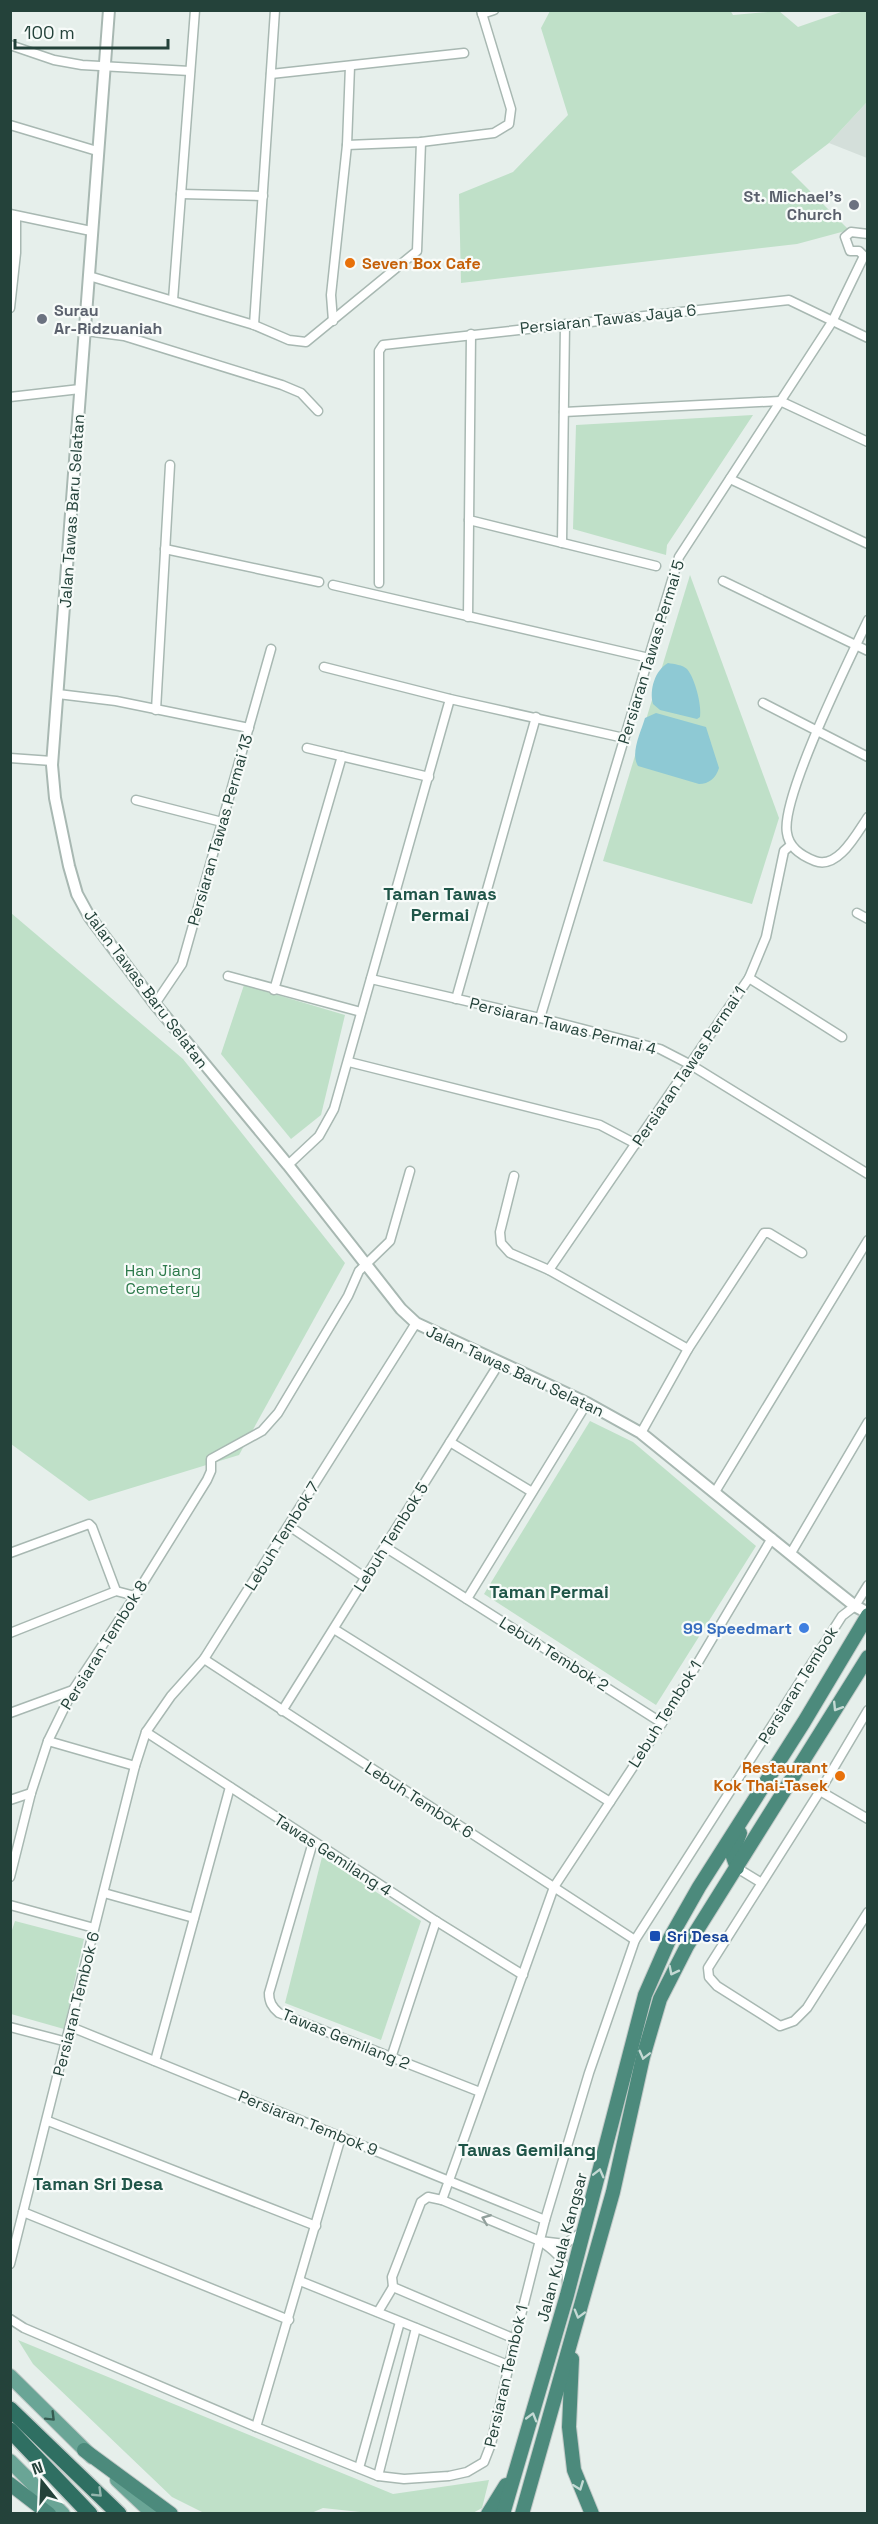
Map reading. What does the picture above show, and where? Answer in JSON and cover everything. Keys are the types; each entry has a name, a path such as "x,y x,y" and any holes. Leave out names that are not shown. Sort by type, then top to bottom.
{"highway":[{"name":"Jalan Kuala Kangsar","path":"503,2514 567,2295 645,1995 670,1938 699,1887 867,1614"},
{"name":"Jalan Kuala Kangsar","path":"522,2514 614,2192 643,2057 660,1999 682,1953 867,1657"},
{"path":"699,1887 708,1884 726,1868 737,1868 732,1854 740,1833 738,1825"},
{"path":"570,2345 573,2365 569,2427 574,2470 592,2514"},
{"path":"10,2409 119,2514"},
{"path":"10,2430 90,2514"},
{"path":"84,2450 171,2514"},
{"path":"488,2514 500,2497 520,2457"},
{"path":"10,2484 49,2514"}],"main road":[{"path":"10,2376 84,2450 153,2514"},
{"path":"10,2461 63,2514"}],"street":[{"name":"Jalan Tawas Baru Selatan","path":"109,10 52,762 55,798 77,894 88,916 155,1004 288,1165 394,1301 416,1323 587,1403 641,1433 867,1614"},
{"path":"172,300 195,10"},
{"path":"254,325 275,10"},
{"path":"347,145 421,142 495,133 509,124 511,109 482,12 494,10"},
{"path":"10,45 67,63 91,67 104,65 190,71"},
{"path":"271,74 464,53"},
{"path":"333,321 331,295 347,145 350,66"},
{"path":"10,125 97,151"},
{"path":"89,276 254,325 289,340 306,342 417,251 421,142"},
{"path":"181,194 263,196"},
{"path":"10,308 16,253 13,215 92,231"},
{"name":"Persiaran Tawas Permai 5","path":"540,1017 679,557 832,322 864,256 859,251 850,251 845,237 848,233 856,231 867,234"},
{"name":"Persiaran Tawas Jaya 6","path":"379,583 379,351 386,344 789,300 867,338"},
{"path":"562,543 565,324"},
{"path":"86,331 124,336 282,385 301,393 318,411"},
{"path":"468,617 471,334"},
{"path":"10,397 80,389"},
{"path":"564,412 780,401 867,442"},
{"path":"156,710 170,465"},
{"path":"730,479 867,544"},
{"path":"469,520 656,566"},
{"path":"165,549 319,582"},
{"path":"723,581 867,651"},
{"path":"333,585 649,658"},
{"name":"Persiaran Tawas Permai 1","path":"549,1270 749,978 765,937 787,850 788,809 818,731 867,620"},
{"name":"Persiaran Tawas Permai 13","path":"155,1004 182,964 271,650"},
{"path":"324,667 450,699 624,738"},
{"path":"58,694 116,701 249,728"},
{"path":"288,1165 319,1136 328,1122 349,1062 361,1012 450,699"},
{"path":"763,704 867,757"},
{"path":"456,999 536,717"},
{"path":"307,748 429,777"},
{"path":"274,990 342,756"},
{"path":"10,758 52,762"},
{"path":"136,800 222,822"},
{"path":"787,850 826,862 840,854 867,817"},
{"path":"857,913 867,919"},
{"path":"228,976 361,1012"},
{"path":"749,978 842,1037"},
{"name":"Persiaran Tawas Permai 4","path":"371,979 645,1043 691,1065 867,1174"},
{"path":"349,1062 600,1125 636,1144"},
{"path":"365,1263 390,1241 410,1171"},
{"path":"514,1176 500,1232 501,1243 510,1252 549,1270 688,1349"},
{"path":"641,1433 688,1349 764,1233 769,1233 802,1253"},
{"path":"715,1492 867,1240"},
{"name":"Persiaran Tembok 8","path":"10,1877 31,1793 48,1742 73,1689 135,1596 207,1480 211,1471 212,1459 262,1431 278,1413 348,1296 365,1263"},
{"name":"Lebuh Tembok 7","path":"141,1743 171,1696 204,1659 416,1323"},
{"name":"Lebuh Tembok 5","path":"282,1711 500,1362"},
{"path":"467,1599 587,1403"},
{"path":"791,1553 867,1422"},
{"path":"450,1442 532,1492"},
{"path":"10,1553 89,1524 117,1591"},
{"path":"289,1526 366,1578"},
{"name":"Lebuh Tembok 1","path":"441,2200 554,1887 662,1723 772,1538"},
{"name":"Lebuh Tembok 2","path":"385,1547 662,1723"},
{"name":"Persiaran Tembok","path":"635,1940 842,1616 855,1606 867,1585"},
{"path":"10,1633 117,1591 135,1596"},
{"path":"334,1629 610,1802"},
{"name":"Lebuh Tembok 6","path":"204,1659 635,1940"},
{"path":"10,1713 73,1689"},
{"path":"867,1710 820,1791 760,1882 708,1968 709,1977 717,1986 780,2026 794,2021 807,2008 867,1912"},
{"name":"Tawas Gemilang 4","path":"146,1732 522,1975"},
{"path":"48,1742 135,1766"},
{"name":"Persiaran Tembok 6","path":"10,2264 48,2121 141,1743"},
{"path":"155,2061 230,1787"},
{"path":"820,1791 867,1819"},
{"path":"10,1800 31,1793"},
{"name":"Tawas Gemilang 2","path":"313,1842 269,1993 269,2001 279,2013 480,2092"},
{"path":"737,1868 760,1882"},
{"path":"104,1893 194,1918"},
{"path":"10,1905 94,1928"},
{"path":"391,2058 436,1921"},
{"name":"Persiaran Tembok 1","path":"10,2319 24,2328 256,2427 378,2476 404,2479 449,2476 467,2472 484,2462 491,2444 514,2339 545,2220 589,2073 635,1940"},
{"path":"10,2027 67,2042"},
{"name":"Persiaran Tembok 9","path":"71,2027 545,2220"},
{"path":"48,2121 316,2226"},
{"path":"256,2427 342,2137"},
{"path":"378,2312 393,2287 392,2277 421,2202 428,2197 441,2200 540,2241 564,2261 567,2274 567,2295"},
{"path":"23,2212 289,2320"},
{"path":"540,2241 565,2244 585,2229"},
{"path":"300,2281 508,2365"},
{"path":"393,2287 514,2339"},
{"path":"359,2468 400,2322"},
{"path":"378,2476 416,2328"}],"shaded area":[{"path":"867,102 867,158 829,143"}],"green space":[{"path":"730,10 733,15 779,11 798,27 844,11 867,11 867,102 829,143 791,172 849,230 797,244 461,283 459,194 513,172 568,115 541,28 550,11"},
{"path":"753,415 667,545 666,555 573,529 576,425"},
{"path":"690,575 779,818 752,904 603,861"},
{"name":"Han Jiang Cemetery","path":"11,913 183,1059 345,1263 239,1455 89,1501 11,1444"},
{"path":"244,985 345,1015 321,1115 291,1139 221,1054"},
{"path":"590,1421 633,1442 756,1546 656,1705 484,1594"},
{"path":"322,1857 421,1921 381,2040 285,2003"},
{"path":"15,1921 84,1939 64,2029 11,2014 10,1936"},
{"path":"18,2340 393,2494 489,2480 482,2508 471,2514 378,2514 323,2508 309,2514 204,2513 172,2497 33,2364"}],"water":[{"path":"668,663 683,667 690,673 700,706 700,717 697,719 660,710 653,704 652,693 656,675"},
{"path":"656,713 706,727 719,768 712,780 699,784 638,766 635,755 645,718"}],"place":[{"name":"St. Michael's Church","path":"854,205"},
{"name":"Seven Box Cafe","path":"350,263"},
{"name":"Surau Ar-Ridzuaniah","path":"42,319"},
{"name":"99 Speedmart","path":"804,1628"},
{"name":"Restaurant Kok Thai-Tasek","path":"840,1776"},
{"name":"Sri Desa","path":"655,1936"}],"district":[{"name":"Taman Tawas Permai","path":"440,903"},
{"name":"Taman Permai","path":"549,1591"},
{"name":"Tawas Gemilang","path":"527,2149"},
{"name":"Taman Sri Desa","path":"98,2183"}]}
